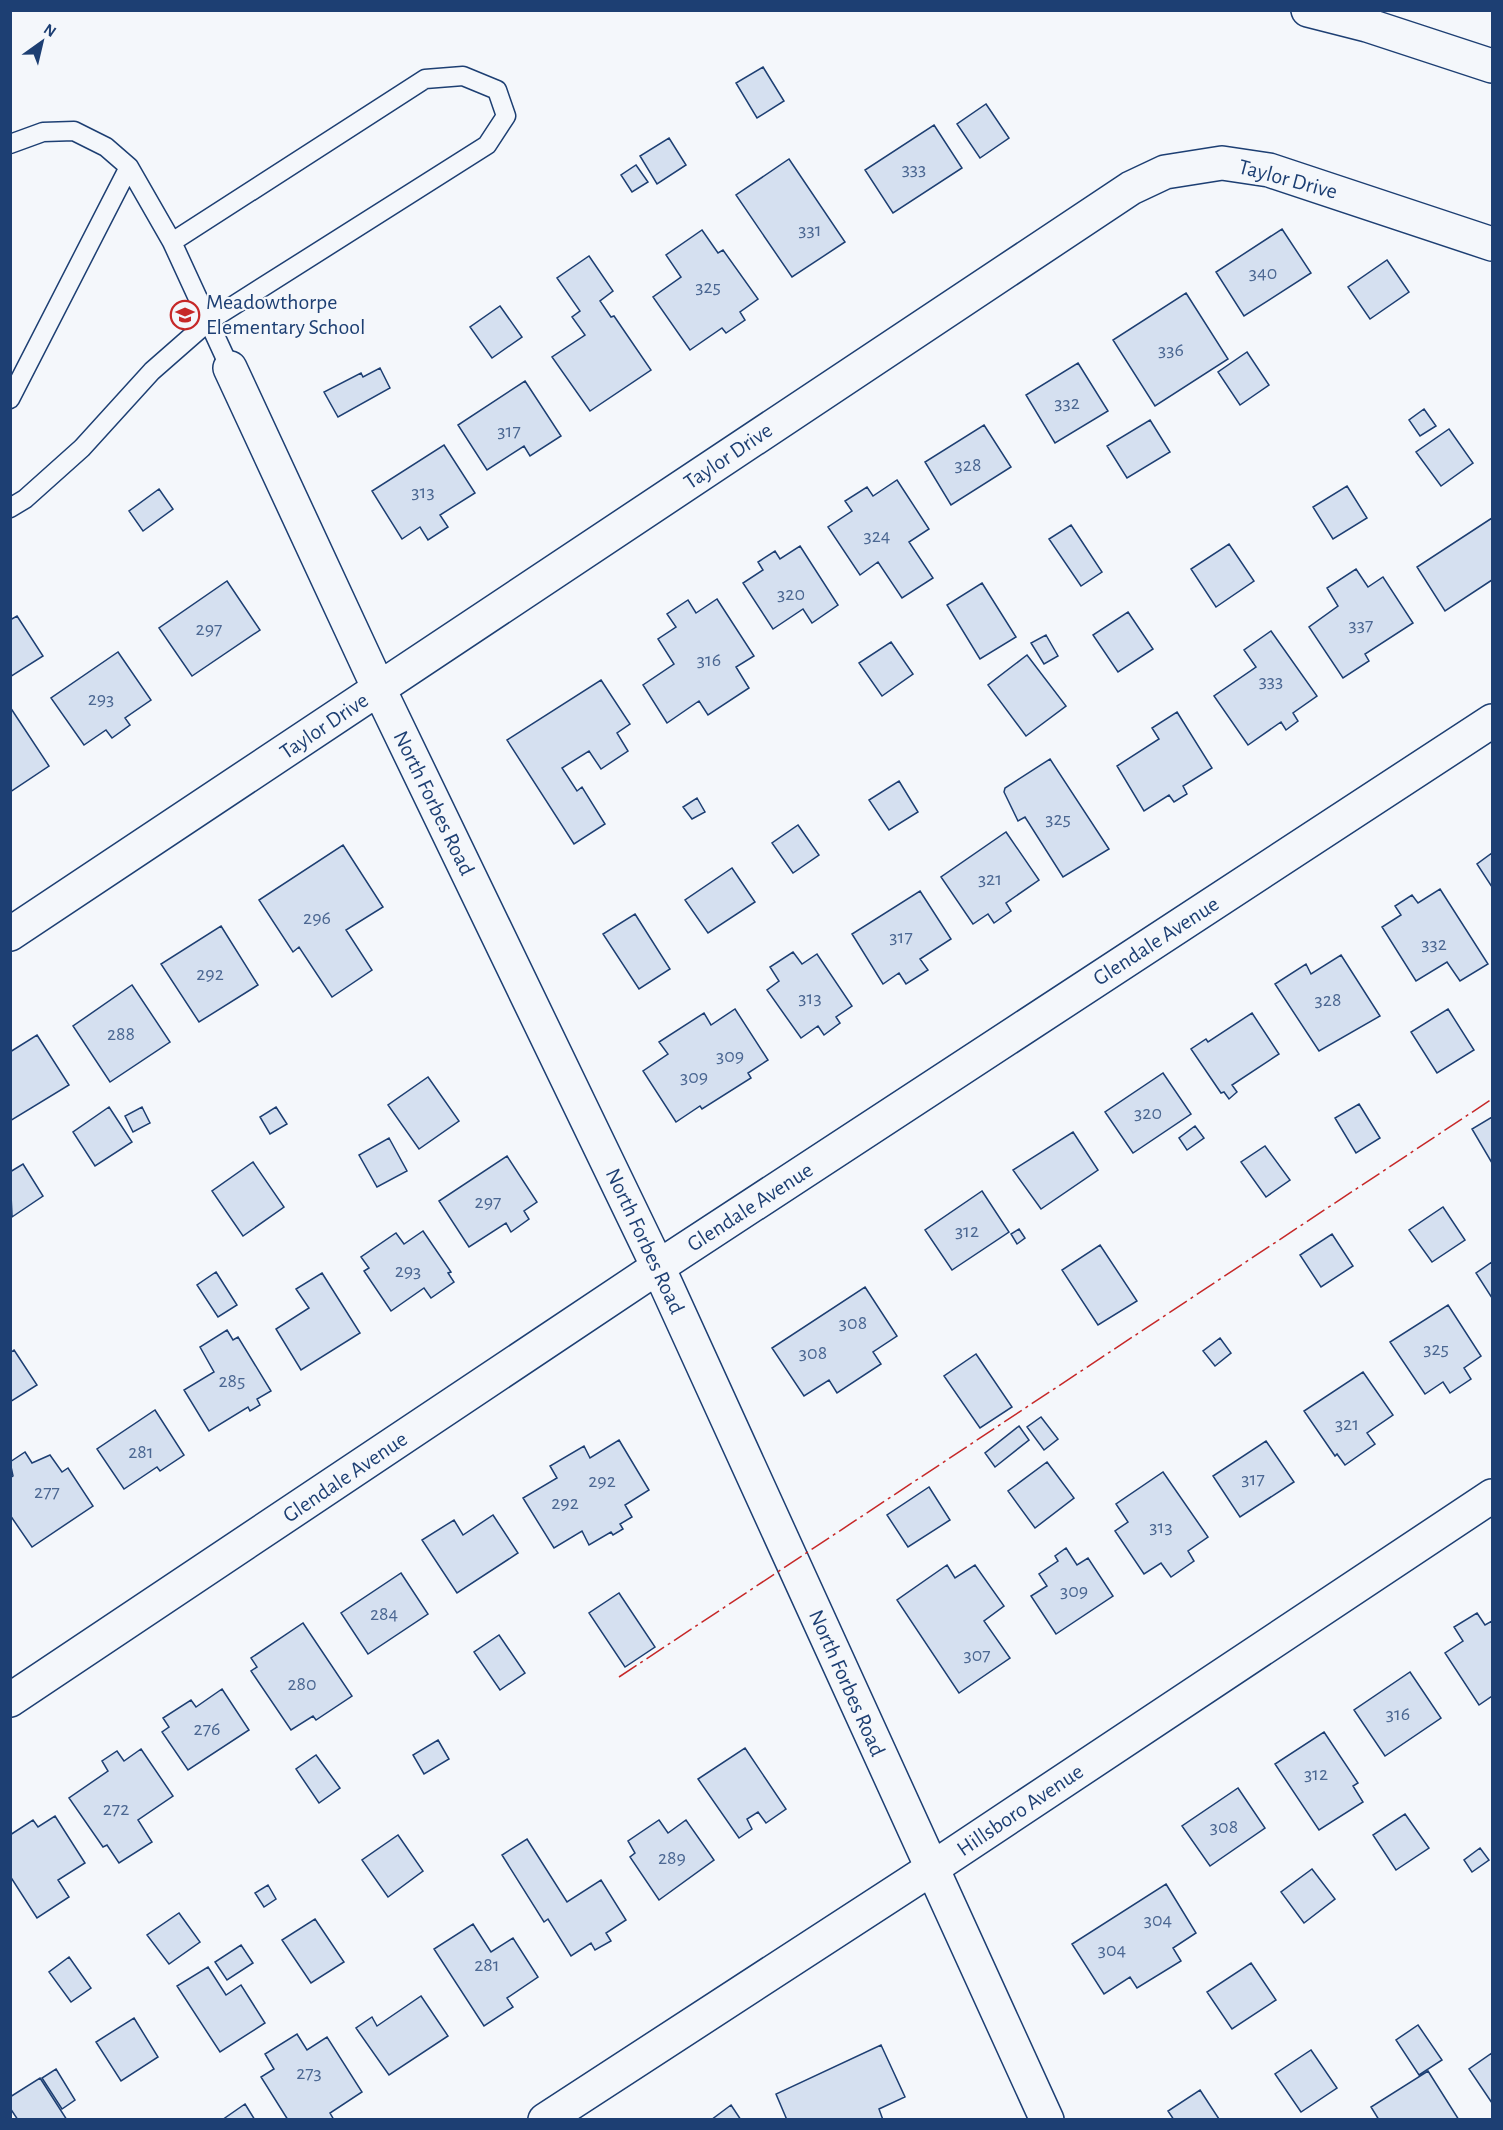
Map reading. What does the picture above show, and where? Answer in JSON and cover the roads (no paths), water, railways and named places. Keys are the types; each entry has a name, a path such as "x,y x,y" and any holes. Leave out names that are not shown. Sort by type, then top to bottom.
{"main road":[{"path":"1308,10 1367,25 1492,66"},
{"name":"Taylor Drive","path":"10,934 1131,188 1165,172 1221,163 1269,170 1492,244"},
{"name":"North Forbes Road","path":"230,368 379,689 658,1267 1047,2120"},
{"name":"Glendale Avenue","path":"10,1700 658,1267 1492,721"},
{"name":"Hillsboro Avenue","path":"545,2120 931,1869 1492,1496"}],"lane":[{"path":"10,508 25,499 82,448 152,371 209,321 487,145 506,116 497,90 463,76 425,79 172,242"},
{"path":"10,144 43,132 74,131 106,147 129,167 172,242 230,368"},
{"path":"10,399 129,167"}],"place":[{"name":"Meadowthorpe Elementary School","path":"185,315"}]}
